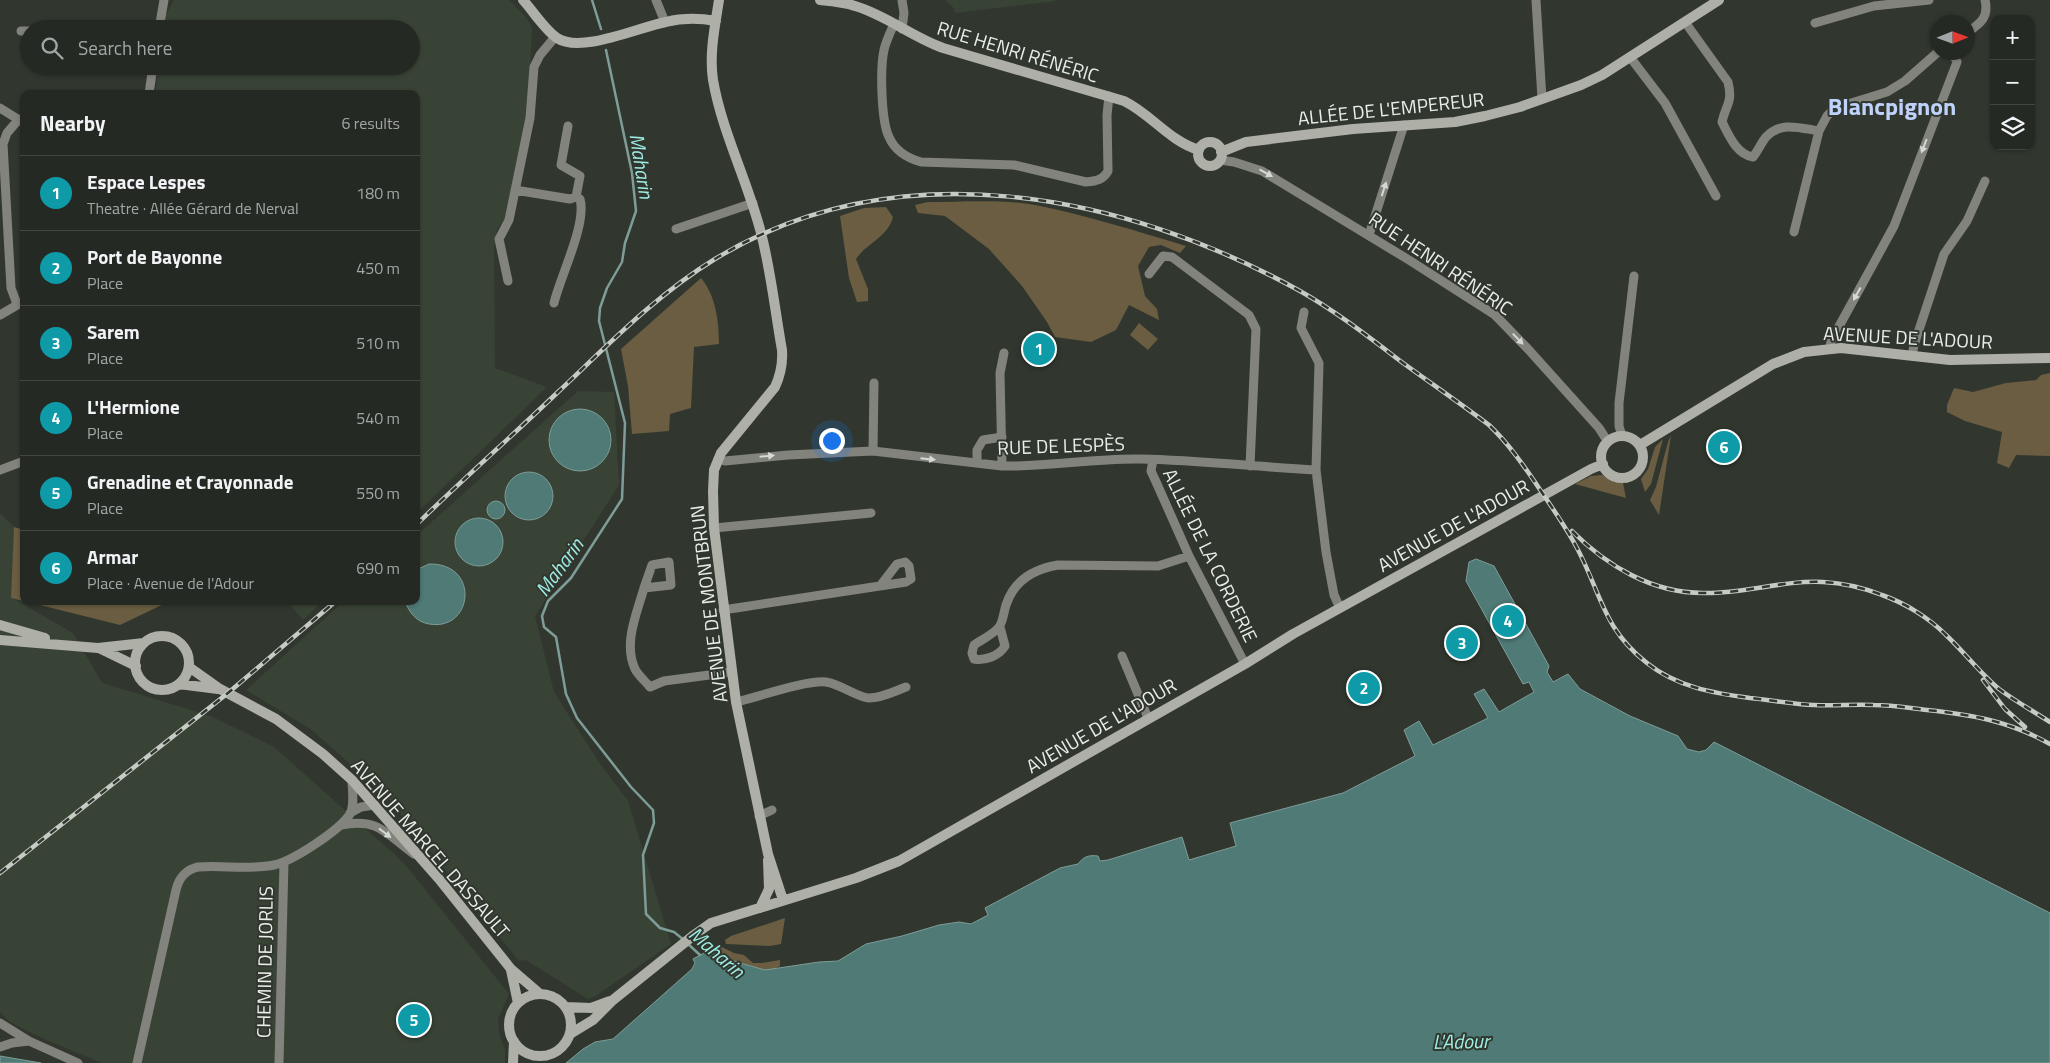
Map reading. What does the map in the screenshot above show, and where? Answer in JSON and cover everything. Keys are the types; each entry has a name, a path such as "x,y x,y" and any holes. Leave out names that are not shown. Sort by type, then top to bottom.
{"main road":[{"path":"523,0 555,37 570,42 593,42 665,22 693,18 716,21"},
{"name":"AVENUE DE MONTBRUN","path":"719,0 713,36 713,79 763,243 783,362 781,375 775,387 718,459 714,478 714,528 736,702 768,854 783,900"},
{"name":"RUE HENRI RÉNÉRIC","path":"820,0 854,5 926,42 943,48 1109,96 1133,105 1176,140 1199,150"},
{"name":"ALLÉE DE L'EMPEREUR","path":"1220,156 1246,142 1328,131 1432,124 1476,118 1501,112 1542,99 1595,78 1719,0"},
{"path":"1210,142 1218,145 1220,156 1211,166 1203,164 1199,158 1199,150 1203,144 1210,142"},
{"name":"AVENUE DE L'ADOUR","path":"1640,445 1773,364 1804,352 1830,348 1950,360 2050,358"},
{"path":"1622,436 1632,438 1640,445 1642,463 1639,469 1631,476 1620,478 1606,469 1603,464 1602,454 1608,442 1614,437 1622,436"},
{"name":"AVENUE DE L'ADOUR","path":"570,1034 593,1020 613,1000 711,923 856,878 899,861 1246,664 1293,634 1476,531 1603,464"},
{"path":"0,625 71,644"},
{"path":"0,640 71,644 98,648 144,643 159,636 174,638 184,647 189,660 187,673 180,684 169,689 153,688 140,679 136,666 139,650 144,643"},
{"path":"0,646 21,641"},
{"path":"98,648 136,666"},
{"name":"AVENUE MARCEL DASSAULT","path":"189,667 224,691 276,719 323,754 352,780 423,860 511,969 540,994"},
{"name":"AVENUE MARCEL DASSAULT","path":"180,684 224,691"},
{"path":"760,908 768,889 768,854"},
{"name":"AVENUE MARCEL DASSAULT","path":"511,969 518,993 518,1003"},
{"path":"540,994 555,997 566,1007 571,1020 570,1034 561,1048 549,1055 541,1056 525,1052 514,1041 510,1033 510,1017 518,1003 525,998 540,994"},
{"name":"AVENUE DE L'ADOUR","path":"566,1007 591,1008 613,1000"},
{"path":"512,1063 514,1041"},
{"path":"530,1063 541,1056"}],"street":[{"path":"160,20 164,0"},
{"path":"656,0 665,22"},
{"path":"902,0 904,13 884,50 882,74 885,124 889,138 907,158 921,162 1014,165 1086,182 1097,181 1105,176 1108,171 1107,114 1109,96"},
{"path":"1536,0 1542,99"},
{"path":"1815,23 1874,6 1929,0"},
{"path":"1975,27 1980,24 1986,12 1984,0"},
{"path":"1685,22 1728,82 1731,93 1730,104 1724,112 1722,122 1739,150 1746,156 1753,157 1766,138 1778,128 1788,126 1819,131"},
{"path":"508,281 499,239 509,220 530,118 534,67 540,55 555,37"},
{"path":"1630,57 1669,109 1716,196"},
{"path":"1794,232 1819,131 1827,116 1835,108 1887,92 1905,81 1930,59"},
{"path":"1830,348 1831,341 1894,226 1957,62 1956,60"},
{"path":"150,90 152,75"},
{"path":"0,108 20,120"},
{"path":"0,315 20,303 11,288 3,144 7,133 20,122"},
{"path":"1369,235 1404,125"},
{"path":"568,126 561,164 580,176 576,197"},
{"name":"RUE HENRI RÉNÉRIC","path":"1220,156 1262,171 1369,235 1495,315 1599,428 1608,442"},
{"path":"1912,356 1944,254 1967,221 1985,182"},
{"path":"515,190 570,199 576,197"},
{"path":"554,303 558,285 569,261 580,218 582,206 580,199 576,197"},
{"path":"676,229 752,203"},
{"path":"1149,274 1163,256 1172,257 1249,315 1256,329 1250,466"},
{"path":"1622,436 1619,426 1619,403 1634,276"},
{"path":"1304,312 1301,328 1319,363 1316,470 1326,552 1334,595 1340,608"},
{"path":"1002,466 1000,373 1004,353"},
{"path":"873,451 874,383"},
{"path":"977,463 977,450 982,440 1002,438"},
{"name":"RUE DE LESPÈS","path":"718,459 873,451 1002,466 1021,466 1075,460 1153,460 1316,470"},
{"name":"ALLÉE DE LA CORDERIE","path":"1153,460 1151,471 1189,556 1246,664"},
{"path":"0,470 20,462"},
{"path":"714,528 871,513"},
{"path":"1000,627 1007,602 1016,586 1028,574 1042,567 1058,565 1158,566 1189,556"},
{"path":"723,610 880,586"},
{"path":"644,588 630,642 631,659 636,671 650,687 664,681 732,672"},
{"path":"1122,656 1148,718"},
{"path":"736,702 787,689 826,682 868,698 882,696 906,687"},
{"path":"137,1063 176,890 181,877 189,870 198,867 267,866 284,862 300,854 342,825 350,813 352,804 352,780"},
{"path":"350,813 361,806 375,805"},
{"path":"759,816 772,810"},
{"path":"342,825 363,822 377,826 423,860"},
{"name":"CHEMIN DE JORLIS","path":"279,1063 282,879 284,862"},
{"path":"0,1023 29,1041 78,1063"},
{"path":"0,1046 29,1041"}],"shaded area":[{"path":"174,0 509,0 526,17 532,28 528,119 505,218 497,229 494,246 495,368 547,387 420,510 420,90 156,90 158,75 420,75 420,20 165,20"},
{"path":"945,0 1055,1 955,13 953,7"},
{"path":"995,201 1035,205 1092,218 1186,246 1180,253 1161,245 1149,247 1138,266 1145,296 1157,309 1159,320 1129,305 1116,330 1091,342 1055,337 1022,286 989,249 945,216 918,213 915,205 928,202"},
{"path":"886,207 893,217 887,230 856,259 868,289 868,301 857,302 849,278 840,216 864,208"},
{"path":"701,278 710,293 716,310 719,344 694,347 691,408 670,414 669,431 632,434 628,386 621,349"},
{"path":"1139,323 1158,339 1148,350 1130,335"},
{"path":"2050,373 2050,456 2016,455 2009,468 1997,463 2002,432 1965,421 1947,412 1947,405 1954,388 1973,392 2006,383 2036,380 2041,375"},
{"path":"578,391 614,392 619,485 535,616 554,692 600,764 628,801 671,944 594,997 588,999 526,960 519,961 384,794 312,730 246,690 340,605 420,605 420,532"},
{"path":"1671,435 1659,515 1650,500 1656,487"},
{"path":"1663,439 1651,484 1645,492 1641,479 1648,469 1655,447"},
{"path":"1602,475 1614,482 1623,483 1626,498 1575,484 1591,476"},
{"path":"0,513 14,527 20,529 20,600 14,599 20,602 20,605 24,605 73,633 102,683 211,716 274,747 403,862 509,994 498,1019 500,1037 505,1050 505,1063 102,1063 44,1039 10,1022 0,1011"},
{"path":"14,527 20,529 20,600 11,598"},
{"path":"40,605 162,605 120,625"},
{"path":"290,605 319,605 303,620"},
{"path":"785,918 781,944 770,946 726,944 725,940 731,936"},
{"path":"720,946 734,953 744,955 753,963 780,960 780,966 770,971 745,966 742,963 726,959 723,955 720,957 714,951"}],"water":[{"path":"574,409 586,409 602,418 609,428 611,440 609,452 602,462 586,471 574,471 563,466 554,457 549,446 549,434 554,423 563,414"},
{"path":"524,472 534,472 543,476 549,482 552,487 552,505 543,516 534,520 524,520 515,516 509,510 505,501 505,491 509,482 515,476"},
{"path":"496,501 502,504 505,510 502,516 496,519 490,516 487,510 490,504"},
{"path":"474,518 484,518 496,525 503,537 503,547 496,559 484,566 474,566 466,562 459,555 455,547 455,537 459,529 466,522"},
{"name":"L'Adour","path":"1476,559 1494,566 1549,666 1547,672 1553,682 1568,674 1580,689 1630,716 1678,736 1687,749 1699,752 1706,750 1714,742 2050,913 2050,1063 566,1063 595,1042 613,1039 692,969 695,963 693,959 711,949 726,959 765,970 838,961 866,944 939,925 959,922 971,924 988,915 985,908 1060,868 1078,864 1087,857 1098,856 1100,861 1108,860 1182,837 1189,860 1236,846 1230,823 1343,793 1415,756 1404,730 1419,721 1433,745 1488,718 1474,694 1484,689 1499,712 1534,692 1529,682 1523,684 1466,581 1469,562"},
{"path":"429,564 446,567 457,574 463,585 465,597 462,608 455,618 444,624 429,624 417,619 411,613 407,605 420,605 420,568"},
{"path":"0,1056 41,1063 0,1063"}],"waterway":[{"name":"Maharin","path":"592,0 601,29"},
{"name":"Maharin","path":"606,50 632,173 636,211 625,243 622,262 607,288 600,308 599,321 625,423 622,499 571,578 548,601 542,616 544,627 556,637 566,694 577,718 631,787 653,810 654,823 643,855 646,914 660,928 674,932 684,940"},
{"name":"Maharin","path":"688,944 700,955"}],"railway":[{"path":"420,521 633,321 673,288 715,259 785,224 859,203 934,195 1010,197 1085,209 1160,229 1232,257 1300,291 1353,326 1489,425 1504,441 1518,458 1569,534 1585,564 1612,624 1621,637 1647,663 1671,678 1696,688 1723,694 1798,704 1887,706 1960,714 2005,724 2050,744"},
{"path":"1572,531 1600,555 1631,575 1648,583 1684,592 1718,593 1793,583 1823,582 1853,586 1891,598 1932,623 1999,689 2050,722"},
{"path":"0,873 228,693 331,605"},
{"path":"1983,680 2005,709 2025,727"}],"place":[{"name":"Espace Lespes","path":"1039,349"},
{"name":"Armar","path":"1724,447"},
{"name":"L'Hermione","path":"1508,621"},
{"name":"Sarem","path":"1462,643"},
{"name":"Port de Bayonne","path":"1364,688"},
{"name":"Grenadine et Crayonnade","path":"414,1020"}],"district":[{"name":"Blancpignon","path":"1892,106"}]}
